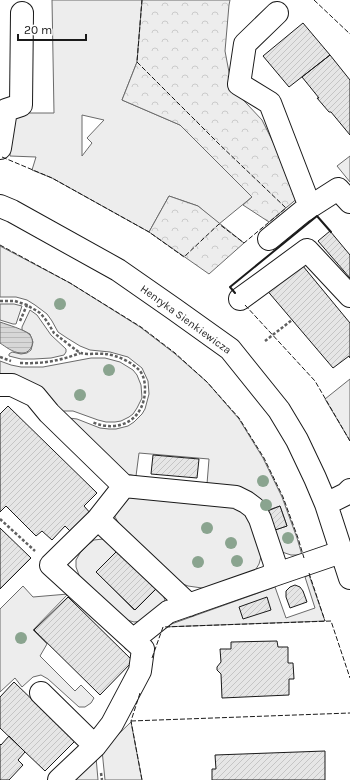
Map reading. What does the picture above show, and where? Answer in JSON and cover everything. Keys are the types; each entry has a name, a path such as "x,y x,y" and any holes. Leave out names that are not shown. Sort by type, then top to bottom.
{"street":[{"path":"0,148 6,110 21,104 22,13"},
{"path":"277,13 245,44 239,84 270,103 310,207"},
{"path":"269,239 302,212 338,189 350,202"},
{"name":"Henryka Sienkiewicza","path":"0,206 12,211 118,270 230,350 279,410 297,440 326,504 350,578"},
{"path":"240,299 307,250 350,296"},
{"path":"0,385 12,385 34,396 49,413 124,486 236,497 246,502 254,508 260,519 275,564 274,575"},
{"path":"59,780 95,746 112,724 140,671 143,649 51,565 98,519 124,486"},
{"path":"326,504 346,494 350,490"},
{"path":"98,519 190,605"},
{"path":"133,640 168,612 341,552"},
{"path":"41,693 95,746"}],"path":[{"path":"0,301 15,301 27,305 39,313 54,332 80,353"},
{"path":"20,321 27,305"},
{"path":"265,341 292,320"},
{"path":"0,358 35,364 69,358 80,353 107,354 120,358 140,372 145,382 145,396 142,408 135,417 126,423 106,426 89,420"},
{"path":"0,519 51,565"}],"shaded area":[{"path":"52,0 142,0 137,62 122,100 180,125 252,197 219,224 198,206 169,196 149,232 52,178 32,170 36,157 10,156 11,113 54,113","holes":["82,115 104,120 87,138 92,143 82,156"]},
{"path":"350,156 350,182 337,166"},
{"path":"0,246 70,283 140,327 174,353 207,382 239,419 263,458 282,497 302,555 291,555 282,552 272,531 287,526 280,506 265,511 207,484 209,459 139,453 136,476 126,474 69,418 77,419 100,428 116,429 128,426 142,414 145,409 149,394 148,381 142,368 128,357 110,352 90,350 80,346 58,332 47,314 27,300 16,297 0,297"},
{"path":"0,304 14,304 22,306 16,324 0,320"},
{"path":"30,310 37,315 51,335 66,349 64,355 51,358 34,359 21,359 9,356 12,352 21,354 27,353 31,350 33,342 30,334 22,330"},
{"path":"0,322 29,334 32,344 27,352 17,352 0,343"},
{"path":"91,358 105,358 120,362 133,370 137,375 141,385 142,398 133,414 129,417 121,421 106,422 73,411 64,411 61,413 0,378 0,361 21,367 43,367"},
{"path":"350,379 350,441 325,399"},
{"path":"126,496 232,504 248,517 262,553 259,564 256,569 249,574 215,586 202,588 188,586 178,582 118,522 114,512"},
{"path":"103,539 119,549 96,572 134,610 156,589 163,595 165,600 142,621 134,622 121,616 79,575 76,567 76,560 80,553 94,540"},
{"path":"309,575 325,621 163,627 275,587 286,618 315,608 305,577"},
{"path":"23,586 33,597 68,594 33,630 47,644 40,656 75,691 81,685 94,698 91,703 85,707 79,707 48,679 41,675 33,677 22,687 15,678 0,692 0,609"},
{"path":"131,722 142,780 105,780 102,750"},
{"path":"96,757 98,780 72,780"}],"green space":[{"path":"142,0 230,0 225,51 232,88 262,120 299,197 269,222 243,205 252,197 180,125 122,100 137,62"},
{"path":"169,196 198,206 244,243 209,274 149,232"}],"building":[{"path":"303,23 330,55 289,87 263,56"},
{"path":"330,55 350,80 350,135 317,98 319,98 302,77"},
{"path":"330,231 350,255 350,278 318,241"},
{"path":"298,260 350,323 350,358 349,356 333,368 265,288"},
{"path":"8,406 97,493 84,506 91,514 72,533 65,526 52,540 42,531 36,536 6,506 0,512 0,414"},
{"path":"153,455 199,459 197,478 151,474"},
{"path":"280,506 287,526 272,531 265,512"},
{"path":"0,528 31,558 0,589"},
{"path":"119,549 158,587 135,610 96,572"},
{"path":"295,585 300,587 303,591 307,602 290,608 286,597 286,591"},
{"path":"68,597 133,661 100,695 34,630"},
{"path":"267,597 271,610 243,619 239,607"},
{"path":"277,641 278,647 288,647 288,663 293,663 294,679 289,679 289,695 222,698 221,674 217,670 217,667 221,662 220,649 231,649 231,642"},
{"path":"14,682 75,741 45,771 0,728 0,697"},
{"path":"9,736 25,752 18,760 23,765 9,780 0,780 0,744 1,745"},
{"path":"325,751 325,780 212,780 212,769 216,769 215,755"}],"fence":[{"path":"2,157 52,178 149,232 184,257 219,224 244,243 286,208 137,62 142,0"},
{"path":"314,0 350,34"},
{"path":"0,245 70,283 141,327 175,353 207,382 239,418 264,458 283,497 304,558"},
{"path":"245,305 315,381 350,441"},
{"path":"309,573 325,621"},
{"path":"152,658 163,627 331,621 350,678"},
{"path":"140,693 131,721 142,780"},
{"path":"131,721 350,713"}],"wall":[{"path":"235,293 230,287 317,216 331,232"}]}
